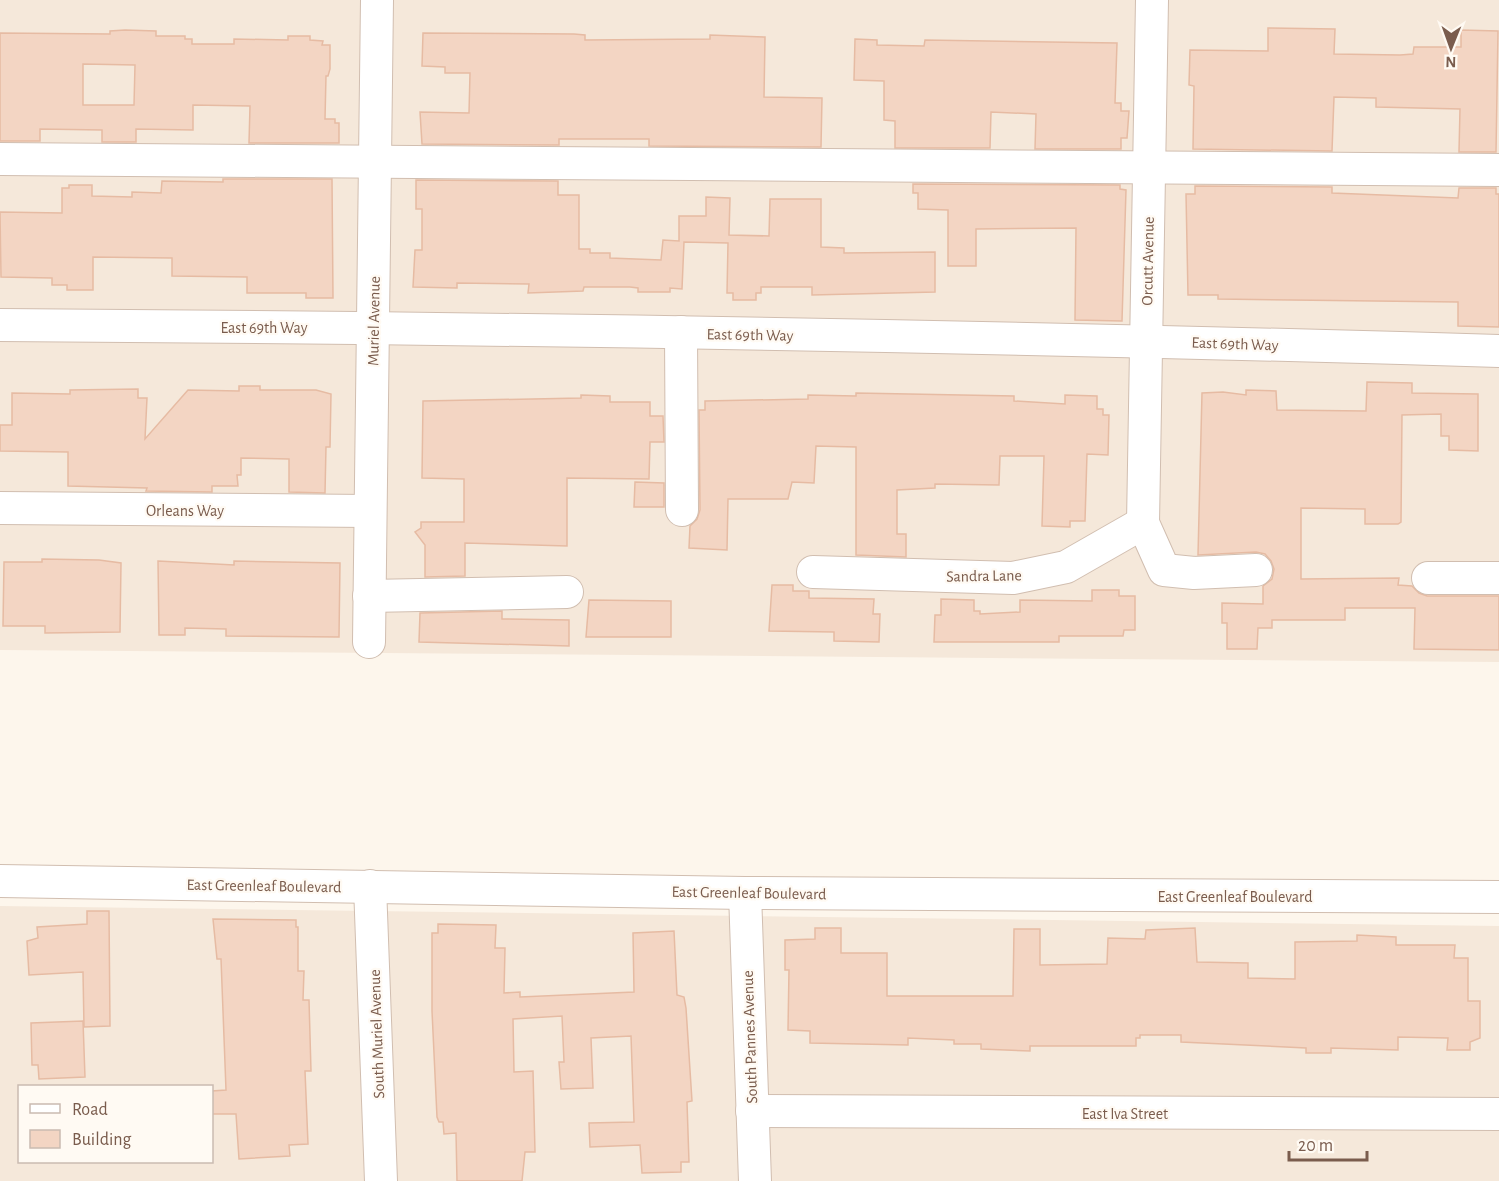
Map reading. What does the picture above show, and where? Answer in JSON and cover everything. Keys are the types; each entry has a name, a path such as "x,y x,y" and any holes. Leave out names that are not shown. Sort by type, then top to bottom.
{"street":[{"name":"Muriel Avenue","path":"369,642 377,0"},
{"name":"Orcutt Avenue","path":"1143,523 1152,0"},
{"path":"0,159 375,164 1499,171"},
{"name":"East 69th Way","path":"0,325 372,327 1146,340 1499,351"},
{"path":"681,332 682,510"},
{"name":"Orleans Way","path":"0,508 370,511"},
{"path":"1143,523 1164,570 1194,573 1256,570"},
{"name":"Sandra Lane","path":"813,572 1013,578 1066,567 1143,523"},
{"path":"1428,578 1499,578"},
{"path":"369,596 567,592"},
{"name":"East Greenleaf Boulevard","path":"0,881 745,893 1499,897"},
{"name":"South Muriel Avenue","path":"370,886 381,1181"},
{"name":"South Pannes Avenue","path":"745,893 755,1181"},
{"name":"East Iva Street","path":"752,1111 1499,1114"}],"shaded area":[{"path":"0,0 1499,0 1499,662 0,650"},
{"path":"0,906 1499,926 1499,1181 0,1181"}],"building":[{"path":"1268,28 1335,29 1334,54 1400,55 1413,54 1414,47 1461,47 1461,30 1498,31 1496,152 1459,152 1460,109 1376,107 1376,98 1334,97 1332,151 1193,149 1194,86 1189,85 1190,50 1268,51"},
{"path":"110,31 156,31 156,36 185,36 185,39 192,39 192,44 234,44 234,39 288,40 288,36 310,36 310,40 323,41 322,45 330,45 330,69 326,76 325,119 335,119 335,123 339,123 339,143 249,143 250,106 193,105 193,130 136,129 136,142 102,142 102,130 40,129 40,141 0,141 0,33 110,34","holes":["83,64 135,65 134,105 83,105"]},
{"path":"423,33 574,34 585,35 585,40 710,39 710,35 765,37 764,97 822,98 821,147 649,146 649,139 559,139 559,145 422,144 420,112 469,113 470,73 445,73 445,67 422,66"},
{"path":"855,39 877,40 877,45 924,46 925,40 1117,43 1115,103 1121,103 1121,111 1129,111 1127,138 1121,138 1121,149 1035,149 1036,114 991,112 990,148 895,148 895,121 884,120 884,81 854,80"},
{"path":"223,179 332,179 333,298 306,298 306,293 247,293 247,277 172,276 172,258 93,257 93,290 67,290 67,285 52,285 52,278 1,277 0,212 62,213 62,188 69,188 69,185 92,185 92,196 132,197 132,192 161,193 162,181 223,182"},
{"path":"416,180 558,181 558,195 579,195 579,249 590,249 590,253 610,253 610,258 661,260 663,240 679,241 679,216 706,216 706,197 730,198 729,235 769,236 770,199 821,199 821,247 844,248 844,253 935,252 935,292 812,295 812,287 761,287 761,293 756,293 756,300 733,300 733,293 727,293 728,243 684,242 682,289 670,288 670,292 638,292 638,288 630,287 584,287 583,291 528,293 529,284 457,283 457,288 413,287 415,250 422,250 422,209 416,209"},
{"path":"913,184 1120,185 1120,189 1126,190 1122,321 1075,320 1076,228 976,229 976,266 948,266 948,210 918,209 918,193 913,193"},
{"path":"1195,186 1332,187 1332,193 1458,198 1459,188 1496,188 1496,194 1499,194 1499,327 1458,326 1458,302 1218,299 1218,295 1188,295 1186,194 1195,194"},
{"path":"1367,382 1412,383 1412,393 1478,394 1478,451 1449,450 1449,436 1441,436 1441,414 1402,415 1401,522 1398,524 1365,524 1365,509 1301,508 1301,579 1399,578 1398,585 1412,586 1419,593 1427,596 1499,596 1499,650 1414,649 1415,608 1345,608 1345,620 1272,620 1272,628 1258,628 1257,649 1227,649 1227,623 1222,623 1222,603 1263,604 1263,586 1272,579 1274,569 1265,554 1256,552 1198,555 1202,393 1223,392 1246,395 1246,390 1276,391 1277,410 1366,411"},
{"path":"239,386 260,386 260,390 316,390 331,394 330,447 326,447 325,493 289,492 289,459 241,458 241,475 237,475 238,486 212,486 212,492 146,491 147,488 68,486 68,452 0,451 0,425 12,425 12,393 70,394 70,390 138,389 138,398 147,398 145,439 188,390 239,391"},
{"path":"856,393 1014,396 1014,401 1065,404 1065,395 1097,396 1097,409 1103,409 1103,415 1109,415 1108,455 1087,454 1085,521 1070,521 1070,527 1042,526 1044,456 1000,456 999,485 935,484 935,488 897,490 897,534 906,534 906,557 856,555 856,447 816,446 814,483 792,482 788,499 728,499 727,550 689,548 690,526 697,519 700,510 699,410 705,410 705,401 808,399 808,395 856,396"},
{"path":"581,395 610,396 610,402 650,402 650,416 663,416 664,442 650,442 649,479 567,478 567,546 465,543 465,576 425,577 425,545 415,532 421,528 421,522 464,522 464,479 422,478 423,401 581,398"},
{"path":"635,482 664,483 664,507 634,507"},
{"path":"42,559 99,560 121,563 120,632 45,633 45,626 3,626 4,562 42,562"},
{"path":"158,561 234,565 234,561 340,563 339,637 226,636 226,629 185,628 185,635 159,635"},
{"path":"772,585 793,585 793,591 809,591 809,598 874,599 873,614 880,614 879,642 834,641 834,632 769,631"},
{"path":"1092,590 1119,590 1119,596 1135,596 1135,630 1124,630 1123,636 1059,636 1059,642 934,642 935,615 941,615 941,599 974,600 974,611 980,611 980,614 1020,612 1020,600 1092,601"},
{"path":"589,600 671,601 671,637 586,637"},
{"path":"502,611 502,619 569,620 569,646 419,642 420,613"},
{"path":"87,911 109,911 110,1026 84,1027 83,972 29,975 27,941 38,938 37,927 87,924"},
{"path":"213,919 296,920 298,971 304,971 303,1000 309,1000 311,1071 305,1071 308,1144 289,1145 290,1156 239,1159 236,1114 213,1114 213,1091 226,1090 221,959 217,959"},
{"path":"438,924 496,925 495,948 505,948 504,993 520,992 520,997 634,992 633,933 674,931 677,995 684,997 686,1008 692,1101 687,1102 689,1162 681,1162 681,1172 642,1173 640,1145 590,1147 589,1123 634,1122 631,1036 591,1038 593,1088 561,1089 559,1062 564,1062 562,1016 513,1019 514,1072 533,1071 535,1152 525,1152 522,1181 457,1181 456,1133 444,1134 443,1122 439,1122 437,1117 432,1011 432,933 438,933"},
{"path":"815,928 841,928 841,953 887,953 887,996 1013,996 1014,929 1040,929 1040,965 1107,964 1108,938 1145,939 1146,930 1195,928 1197,962 1248,963 1248,978 1295,979 1295,942 1357,941 1357,935 1396,937 1396,945 1455,945 1454,958 1468,958 1468,1001 1480,1001 1480,1038 1470,1042 1470,1050 1447,1050 1448,1038 1398,1037 1398,1050 1331,1048 1331,1053 1306,1053 1306,1048 1181,1042 1181,1035 1140,1035 1140,1038 1136,1038 1136,1046 1030,1046 1030,1051 981,1049 981,1044 954,1044 954,1040 908,1038 908,1045 810,1043 810,1031 788,1030 789,970 785,970 785,940 815,939"},
{"path":"83,1021 85,1077 39,1079 38,1065 32,1065 31,1023"}]}
